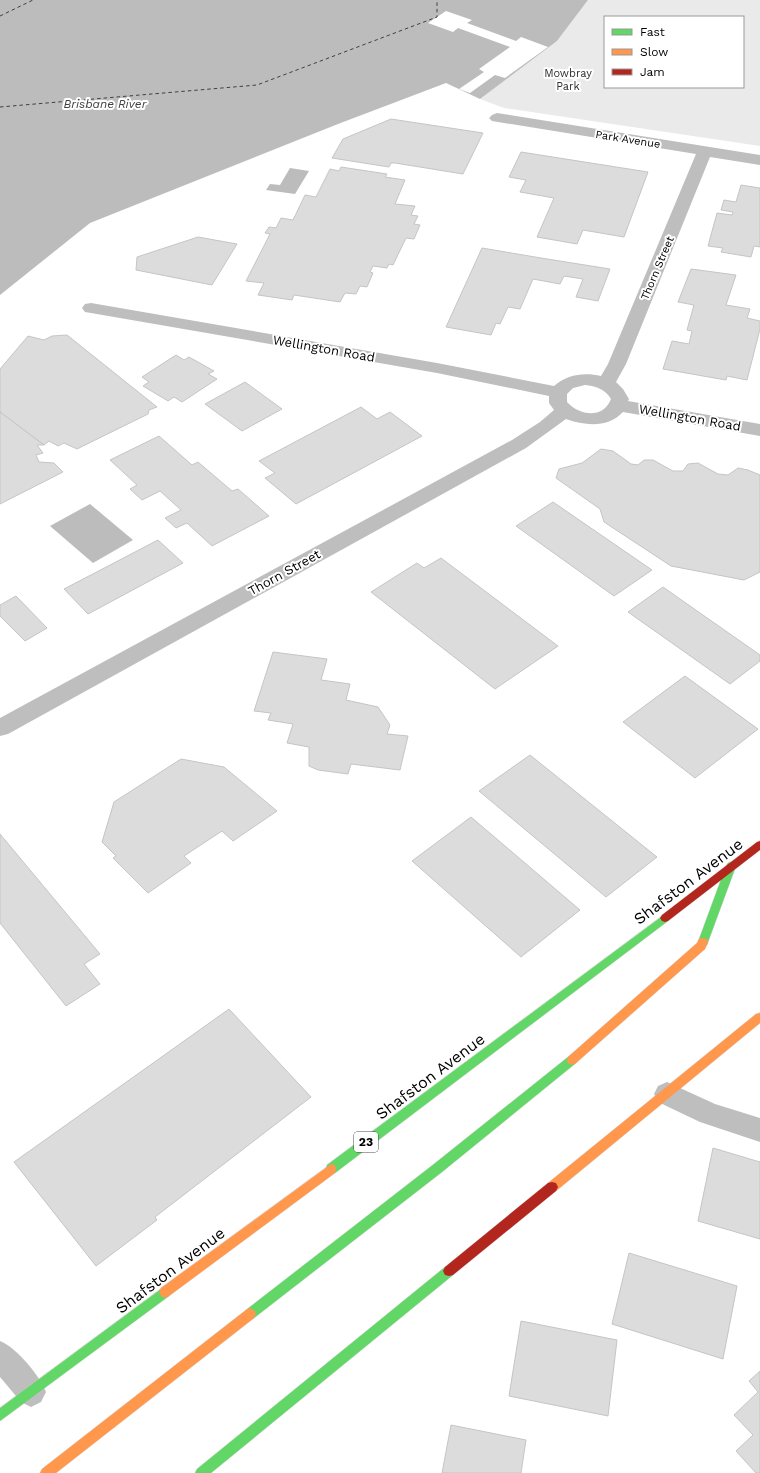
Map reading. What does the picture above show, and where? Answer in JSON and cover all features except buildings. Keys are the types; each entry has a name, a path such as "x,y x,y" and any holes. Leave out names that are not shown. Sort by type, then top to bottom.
{"main road":[{"name":"Shafston Avenue","path":"0,1415 575,987 760,845"},
{"path":"46,1473 444,1163 570,1061 701,946 731,866"},
{"path":"201,1473 760,1017"}],"street":[{"name":"Park Avenue","path":"497,118 760,160"},
{"name":"Thorn Street","path":"606,383 617,364 705,151"},
{"name":"Wellington Road","path":"90,308 437,368 558,392"},
{"path":"579,380 590,380 606,383 617,392 620,399 616,411 608,416 593,419 578,417 565,411 558,403 558,392 567,384 579,380"},
{"name":"Wellington Road","path":"619,405 760,430"},
{"name":"Thorn Street","path":"0,728 519,444 547,426 565,411"},
{"path":"667,1094 708,1114 760,1130"},
{"path":"0,1354 31,1392"}],"green space":[{"name":"Mowbray Park","path":"588,0 760,0 760,146 504,108 480,99 557,41"}],"water":[{"name":"Brisbane River","path":"0,0 588,0 557,41 480,99 446,83 338,124 90,223 0,295"},
{"path":"290,168 309,171 295,194 266,190 270,184 280,185"},
{"path":"90,504 133,540 93,563 50,526"}],"pier":[{"path":"446,11 472,20 467,23 516,41 521,37 548,47 505,78 495,75 470,93 459,89 484,72 479,69 510,47 458,28 453,32 428,23"}],"ferry route":[{"path":"0,16 33,0"},
{"path":"0,107 257,85 437,17 437,0"}],"traffic: fast":[{"path":"703,942 731,866"},
{"path":"331,1169 665,918"},
{"path":"250,1314 438,1168 572,1060"},
{"path":"201,1473 449,1271"},
{"path":"0,1415 165,1292"}],"traffic: slow":[{"path":"572,1060 701,946 703,942"},
{"path":"552,1187 760,1017"},
{"path":"165,1292 331,1169"},
{"path":"46,1473 250,1314"}],"traffic: jam":[{"path":"665,918 760,845"},
{"path":"449,1271 552,1187"}]}
